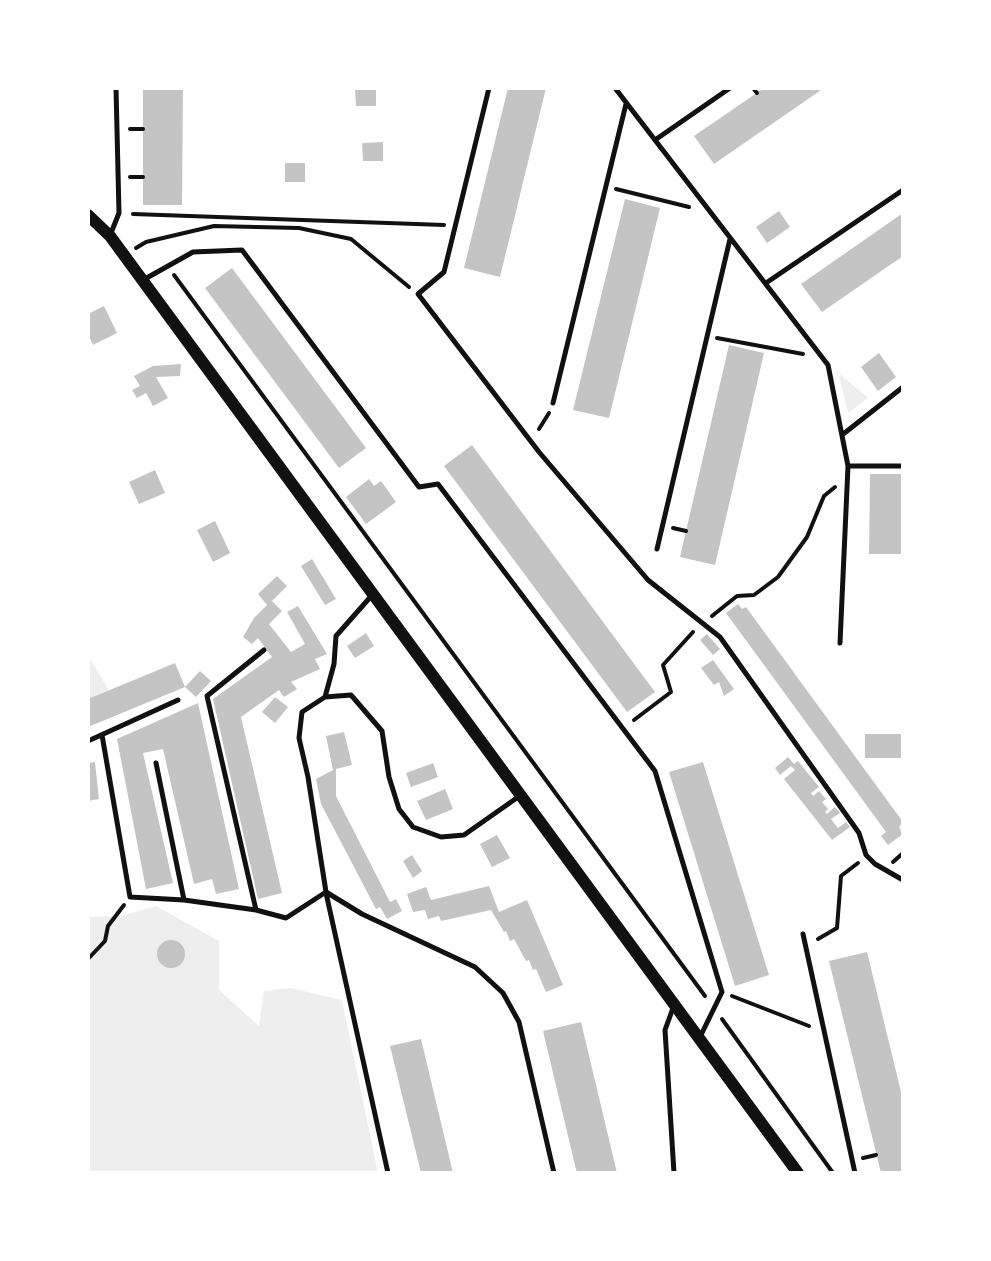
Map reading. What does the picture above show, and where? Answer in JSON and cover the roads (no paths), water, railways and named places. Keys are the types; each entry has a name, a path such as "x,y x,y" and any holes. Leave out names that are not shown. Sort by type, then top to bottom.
{"street":[{"path":"88,215 110,236 798,1173"}],"lane":[{"path":"110,236 119,213 116,88"},
{"path":"489,88 444,272 418,294 529,439 648,580 720,637 859,833 866,855 875,864 903,880"},
{"path":"615,88 828,365 848,466 840,643"},
{"path":"655,140 730,88"},
{"path":"553,403 627,103"},
{"path":"766,283 903,190"},
{"path":"657,549 731,238"},
{"path":"142,281 193,252 242,250 419,487 438,484 655,771 722,992 698,1039"},
{"path":"842,435 903,387"},
{"path":"848,466 903,466"},
{"path":"325,697 334,664 336,636 374,594"},
{"path":"256,910 207,696 264,650"},
{"path":"388,1173 326,892 299,738 302,712 325,697 351,695 382,731 389,777 399,809 413,827 441,837 464,835 522,794"},
{"path":"88,741 178,700"},
{"path":"102,735 130,897 184,900 256,910 286,918 326,892"},
{"path":"156,763 184,900"},
{"path":"326,892 362,914 475,967 503,993 519,1022 554,1173"},
{"path":"803,934 855,1173"},
{"path":"674,1006 665,1030 674,1173"}]}
